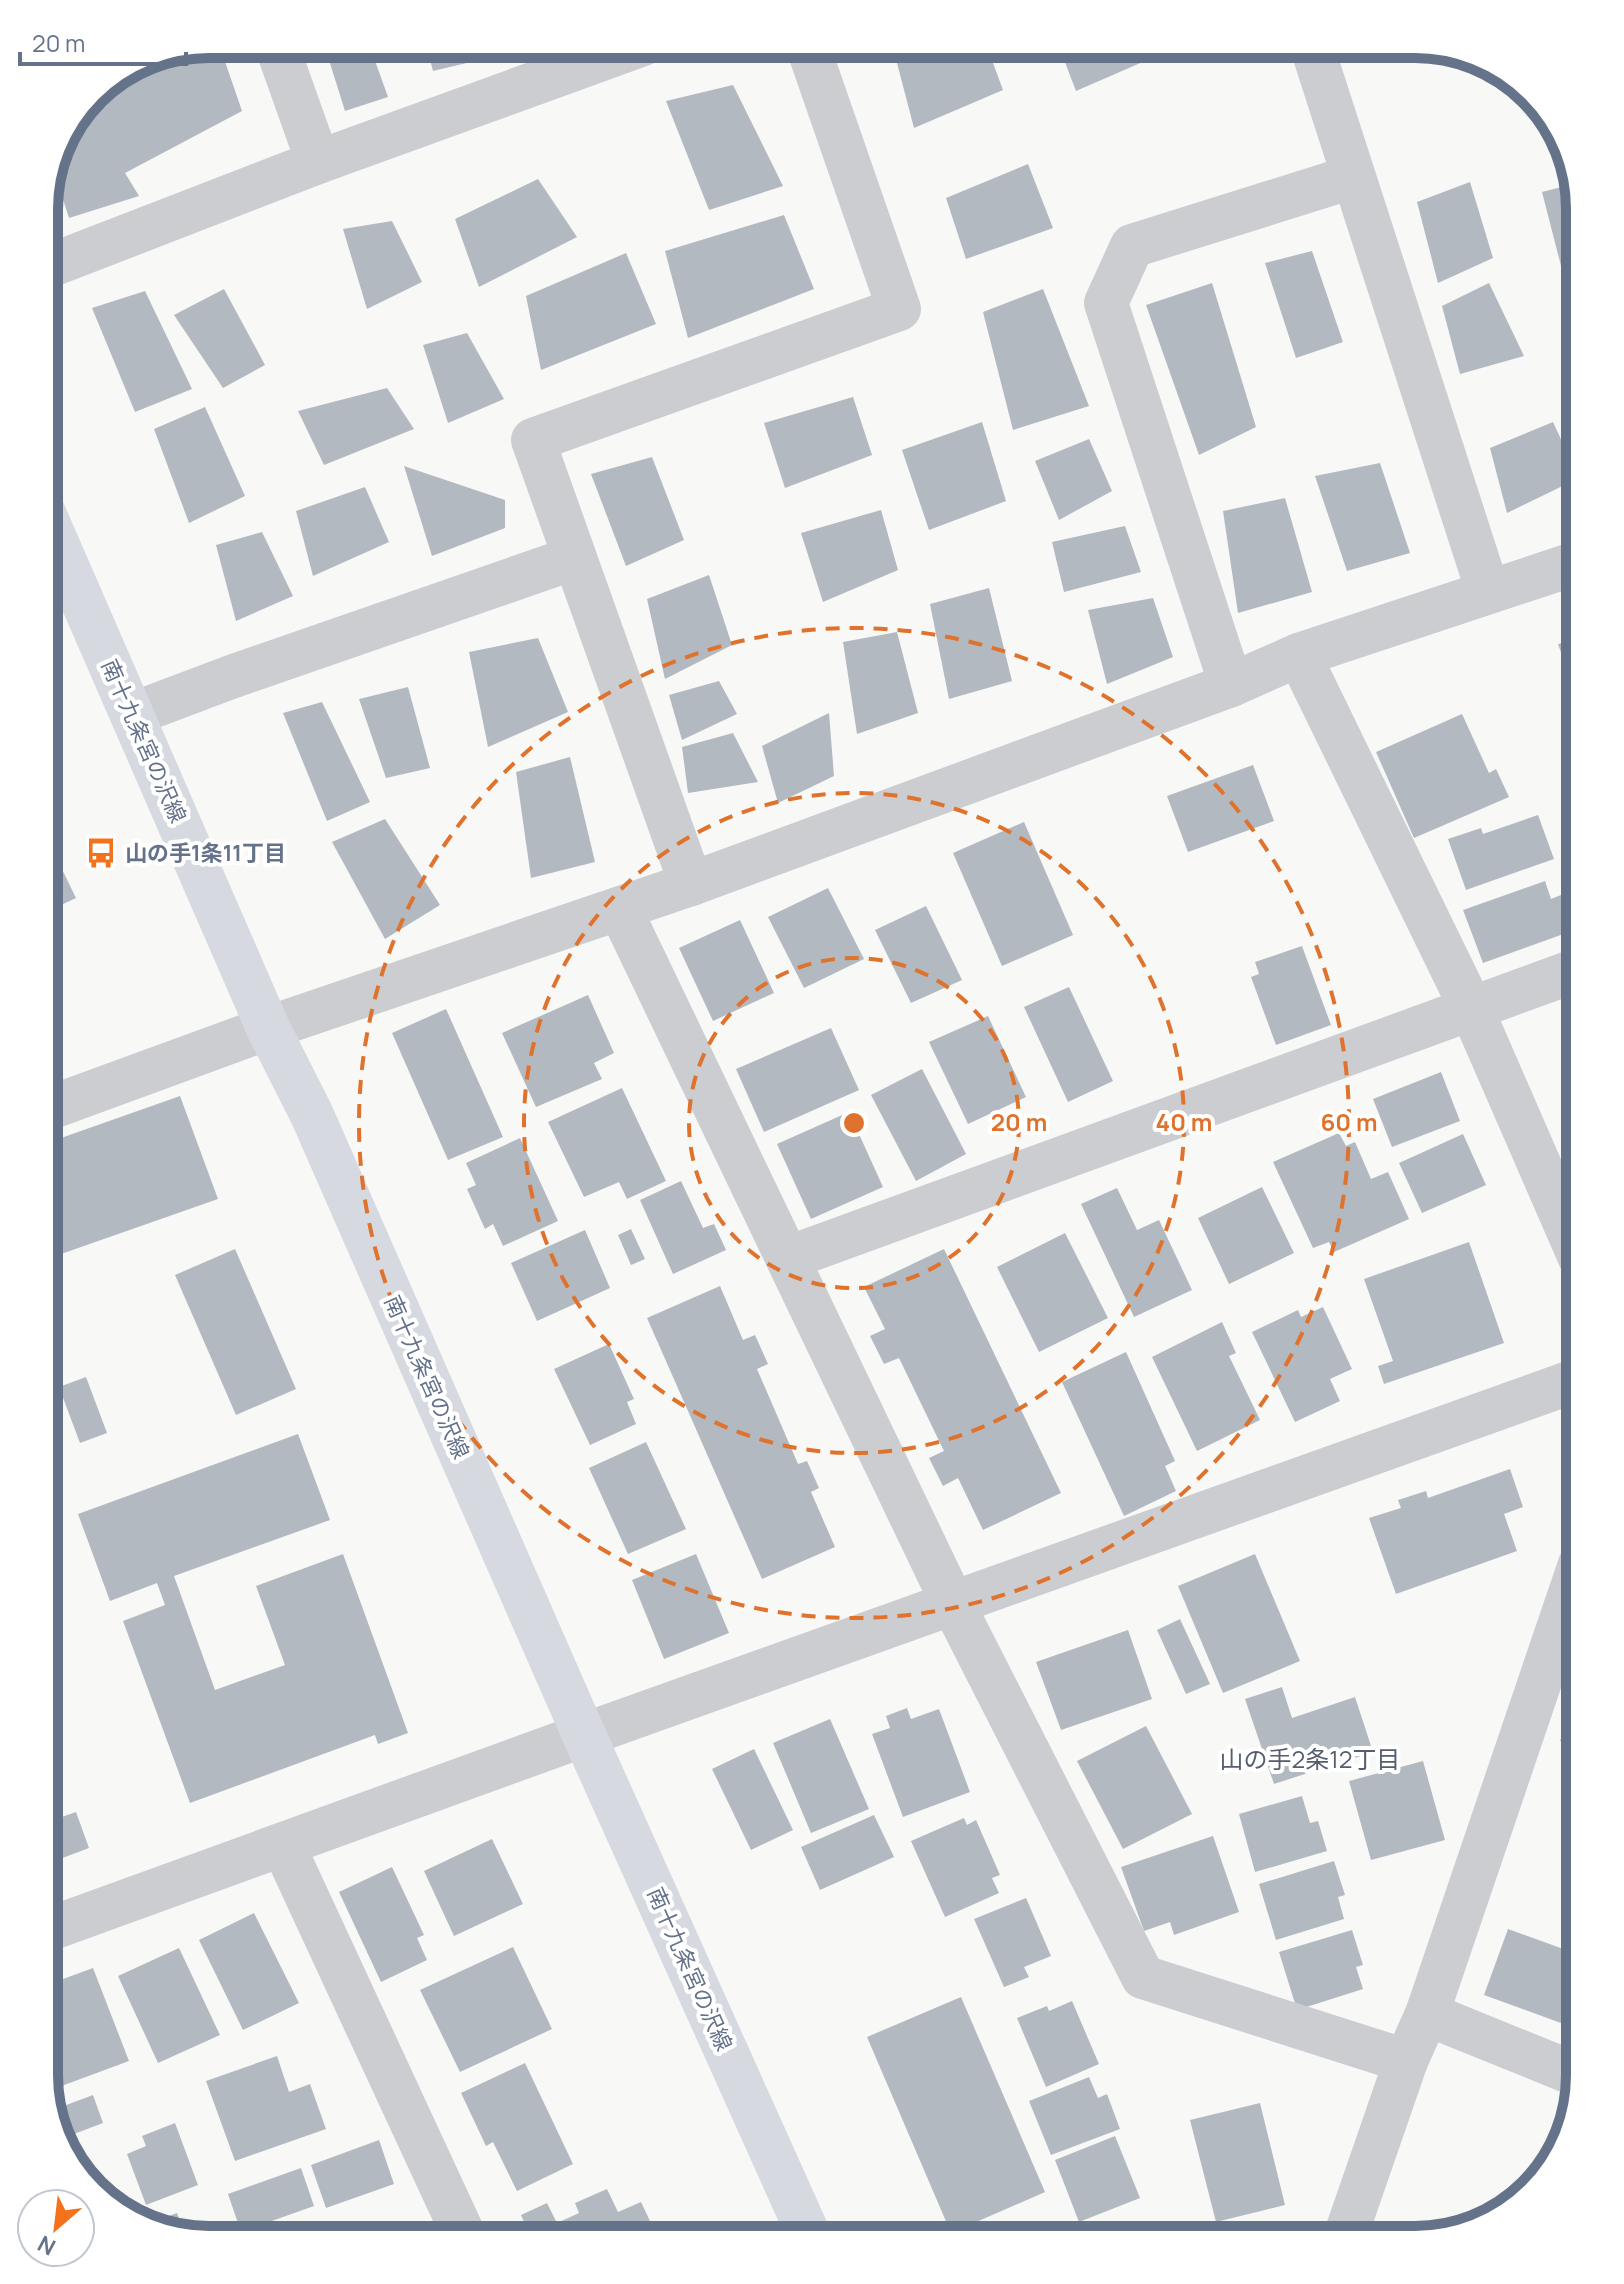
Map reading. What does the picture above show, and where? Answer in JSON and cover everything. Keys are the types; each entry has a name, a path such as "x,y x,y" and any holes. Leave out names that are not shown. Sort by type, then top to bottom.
{"main road":[{"name":"南十九条宮の沢線","path":"58,545 268,1028 312,1115 584,1735 805,2226"}],"street":[{"path":"281,58 318,162"},
{"path":"58,263 318,162 604,58"},
{"path":"691,884 533,440 899,309 812,58"},
{"path":"1315,58 1488,592"},
{"path":"1231,685 1106,303 1132,246 1352,177"},
{"path":"133,714 574,558"},
{"path":"58,1105 268,1028 691,884 1231,685 1299,655 1566,567"},
{"path":"1299,655 1472,1010 1566,1226"},
{"path":"620,909 953,1604 1143,1977 1406,2061"},
{"path":"788,1258 1566,974"},
{"path":"58,1926 1566,1384"},
{"path":"1349,2226 1566,1621"},
{"path":"283,1845 460,2226"},
{"path":"1427,2014 1566,2070"}],"building":[{"path":"224,58 242,111 125,173 139,196 69,218 60,189 61,179 69,151 95,109 125,83 151,69 189,59"},
{"path":"328,58 374,58 388,97 345,111"},
{"path":"430,58 488,58 433,71"},
{"path":"910,58 991,58 1003,90 914,128 897,63"},
{"path":"1063,58 1152,58 1076,91"},
{"path":"733,85 783,186 709,210 666,101"},
{"path":"1028,164 1053,228 966,259 946,198"},
{"path":"538,179 577,237 479,287 455,219"},
{"path":"1470,182 1493,258 1438,283 1417,202"},
{"path":"1564,186 1566,285 1542,192"},
{"path":"784,215 814,289 688,338 665,251"},
{"path":"392,221 422,282 367,309 343,229"},
{"path":"1312,251 1343,342 1296,358 1265,263"},
{"path":"626,253 656,324 541,370 526,296"},
{"path":"1212,283 1256,427 1199,455 1146,305"},
{"path":"1489,283 1524,356 1460,374 1442,306"},
{"path":"224,289 265,365 223,388 174,315"},
{"path":"1043,289 1089,406 1013,430 983,312"},
{"path":"145,291 192,389 135,412 92,308"},
{"path":"467,333 504,399 448,423 423,345"},
{"path":"387,388 414,429 324,465 298,411"},
{"path":"853,397 872,455 785,488 764,423"},
{"path":"205,407 245,496 189,523 154,429"},
{"path":"982,422 1006,501 929,530 902,450"},
{"path":"1553,422 1566,450 1566,484 1507,513 1490,448"},
{"path":"1089,439 1112,491 1059,520 1035,461"},
{"path":"652,457 684,540 626,566 591,474"},
{"path":"1380,463 1410,553 1347,571 1315,476"},
{"path":"404,466 505,500 505,528 432,556"},
{"path":"365,487 389,542 313,576 296,511"},
{"path":"1285,498 1312,592 1238,613 1223,511"},
{"path":"881,510 898,570 823,602 801,533"},
{"path":"1125,526 1141,572 1064,592 1052,542"},
{"path":"262,532 293,596 236,621 216,545"},
{"path":"709,575 732,645 665,679 647,599"},
{"path":"989,588 1012,681 949,699 930,604"},
{"path":"1153,598 1173,657 1107,684 1088,610"},
{"path":"897,632 918,713 857,734 843,642"},
{"path":"538,638 568,712 488,747 469,652"},
{"path":"1566,642 1566,667 1558,644"},
{"path":"719,681 737,714 682,740 669,695"},
{"path":"408,687 430,768 386,778 359,699"},
{"path":"322,702 370,802 327,821 283,713"},
{"path":"829,713 834,776 778,803 762,746"},
{"path":"1462,714 1489,773 1496,769 1509,797 1414,838 1376,752"},
{"path":"733,733 758,782 688,793 682,747"},
{"path":"570,757 595,862 531,878 516,772"},
{"path":"1253,765 1274,821 1188,852 1167,796"},
{"path":"1538,815 1554,859 1466,890 1448,839 1481,828 1483,834"},
{"path":"385,819 440,905 385,939 332,842"},
{"path":"1024,822 1073,935 1002,966 953,853"},
{"path":"58,861 76,898 58,906"},
{"path":"1545,881 1551,899 1566,893 1566,933 1483,963 1463,910"},
{"path":"828,888 864,959 804,988 768,917"},
{"path":"926,906 962,980 911,1003 875,930"},
{"path":"740,920 774,993 713,1021 679,948"},
{"path":"1302,946 1331,1025 1276,1045 1251,977 1259,974 1255,962"},
{"path":"1069,987 1113,1081 1068,1102 1024,1007"},
{"path":"588,995 614,1053 594,1063 602,1079 536,1107 502,1033"},
{"path":"446,1009 503,1137 448,1160 392,1033"},
{"path":"988,1016 1026,1097 968,1124 929,1042"},
{"path":"831,1028 859,1090 764,1132 736,1069"},
{"path":"922,1069 966,1154 916,1181 871,1095"},
{"path":"1441,1072 1460,1121 1392,1147 1373,1099"},
{"path":"622,1088 666,1181 627,1199 619,1182 584,1197 548,1122"},
{"path":"180,1096 218,1199 58,1255 58,1139"},
{"path":"849,1112 883,1187 811,1219 777,1144"},
{"path":"1339,1133 1346,1146 1355,1142 1371,1179 1388,1172 1409,1219 1334,1252 1329,1242 1313,1248 1273,1162"},
{"path":"1463,1134 1486,1185 1422,1213 1399,1163"},
{"path":"520,1138 558,1221 503,1246 493,1224 485,1229 467,1189 476,1185 466,1163"},
{"path":"681,1181 703,1228 714,1224 726,1250 673,1274 640,1200"},
{"path":"1262,1187 1294,1253 1229,1284 1198,1218"},
{"path":"1117,1188 1137,1230 1159,1220 1192,1290 1134,1317 1081,1204"},
{"path":"631,1229 645,1259 631,1265 618,1235"},
{"path":"585,1230 610,1288 537,1321 511,1263"},
{"path":"1065,1233 1108,1318 1039,1352 997,1267"},
{"path":"1469,1242 1504,1343 1384,1384 1378,1366 1393,1361 1364,1279"},
{"path":"235,1249 296,1389 236,1415 175,1275"},
{"path":"944,1249 1061,1493 983,1530 958,1478 943,1486 929,1458 944,1451 899,1358 884,1364 870,1336 885,1329 864,1287"},
{"path":"720,1286 743,1340 755,1335 768,1364 757,1369 798,1464 807,1461 819,1488 811,1492 835,1547 762,1579 647,1318"},
{"path":"1323,1307 1352,1369 1330,1379 1340,1401 1295,1422 1252,1332 1298,1310 1301,1317"},
{"path":"1222,1322 1236,1353 1229,1356 1260,1420 1197,1451 1152,1357"},
{"path":"609,1344 634,1399 627,1402 636,1424 590,1445 554,1369"},
{"path":"1126,1352 1175,1461 1165,1466 1176,1491 1124,1516 1062,1382"},
{"path":"86,1377 107,1433 80,1443 59,1387"},
{"path":"298,1434 330,1520 174,1576 215,1690 285,1665 256,1586 343,1554 408,1733 378,1744 375,1735 190,1803 123,1621 165,1605 157,1583 110,1601 78,1514"},
{"path":"646,1442 686,1529 628,1554 589,1468"},
{"path":"1510,1469 1523,1507 1504,1514 1517,1551 1396,1594 1369,1518 1401,1508 1398,1500 1426,1491 1428,1498"},
{"path":"696,1554 729,1633 664,1659 632,1580"},
{"path":"1255,1554 1300,1661 1223,1693 1178,1586"},
{"path":"1180,1619 1210,1684 1186,1694 1157,1630"},
{"path":"1128,1630 1152,1699 1061,1730 1036,1662"},
{"path":"1282,1687 1292,1718 1355,1697 1373,1752 1274,1784 1245,1699"},
{"path":"907,1708 911,1719 939,1709 970,1792 903,1817 872,1734 890,1728 886,1716"},
{"path":"830,1719 869,1809 811,1833 773,1743"},
{"path":"1146,1726 1192,1814 1123,1849 1077,1761"},
{"path":"1566,1726 1566,1743 1560,1741"},
{"path":"754,1749 793,1830 751,1850 712,1769"},
{"path":"1423,1761 1445,1840 1371,1860 1349,1781"},
{"path":"1302,1796 1310,1823 1318,1821 1327,1851 1255,1872 1239,1814"},
{"path":"76,1812 89,1848 58,1860 58,1818"},
{"path":"874,1815 894,1857 820,1890 801,1847"},
{"path":"964,1818 967,1825 976,1820 1000,1875 992,1878 999,1893 945,1917 911,1841"},
{"path":"1213,1836 1239,1912 1174,1935 1170,1922 1144,1931 1121,1867"},
{"path":"492,1839 523,1904 454,1936 424,1871"},
{"path":"1334,1861 1345,1895 1338,1897 1344,1919 1276,1940 1259,1884"},
{"path":"392,1867 424,1935 417,1938 427,1960 381,1982 339,1892"},
{"path":"1026,1898 1051,1956 1024,1967 1029,1977 1004,1987 974,1919"},
{"path":"254,1913 299,2003 243,2030 199,1940"},
{"path":"1508,1929 1566,1950 1566,2025 1484,1995"},
{"path":"1352,1930 1363,1965 1356,1967 1363,1989 1297,2010 1279,1952"},
{"path":"513,1947 552,2029 460,2072 420,1990"},
{"path":"179,1948 220,2035 158,2063 118,1976"},
{"path":"93,1968 129,2061 59,2087 58,1981"},
{"path":"961,1997 1045,2192 967,2226 948,2226 867,2037"},
{"path":"1072,2001 1099,2064 1046,2087 1017,2018 1047,2006 1049,2011"},
{"path":"277,2056 289,2092 310,2084 326,2129 235,2161 206,2081"},
{"path":"525,2063 573,2164 517,2191 493,2142 486,2146 461,2093"},
{"path":"1089,2077 1098,2098 1107,2094 1120,2129 1051,2155 1029,2101"},
{"path":"93,2095 103,2123 74,2134 72,2139 61,2107"},
{"path":"1260,2103 1285,2205 1216,2222 1190,2120"},
{"path":"175,2123 198,2185 146,2205 127,2154 146,2146 142,2136"},
{"path":"1115,2136 1140,2198 1079,2222 1055,2160"},
{"path":"379,2140 394,2184 326,2208 311,2165"},
{"path":"301,2168 314,2206 258,2226 239,2226 228,2194"},
{"path":"607,2189 618,2212 641,2202 652,2226 526,2226 521,2215 547,2203 557,2223 579,2213 575,2203"},
{"path":"177,2213 181,2223 179,2223 162,2219"}],"place":[{"name":"山の手1条11丁目","path":"101,853"}],"district":[{"name":"山の手2条12丁目","path":"1310,1760"}]}
